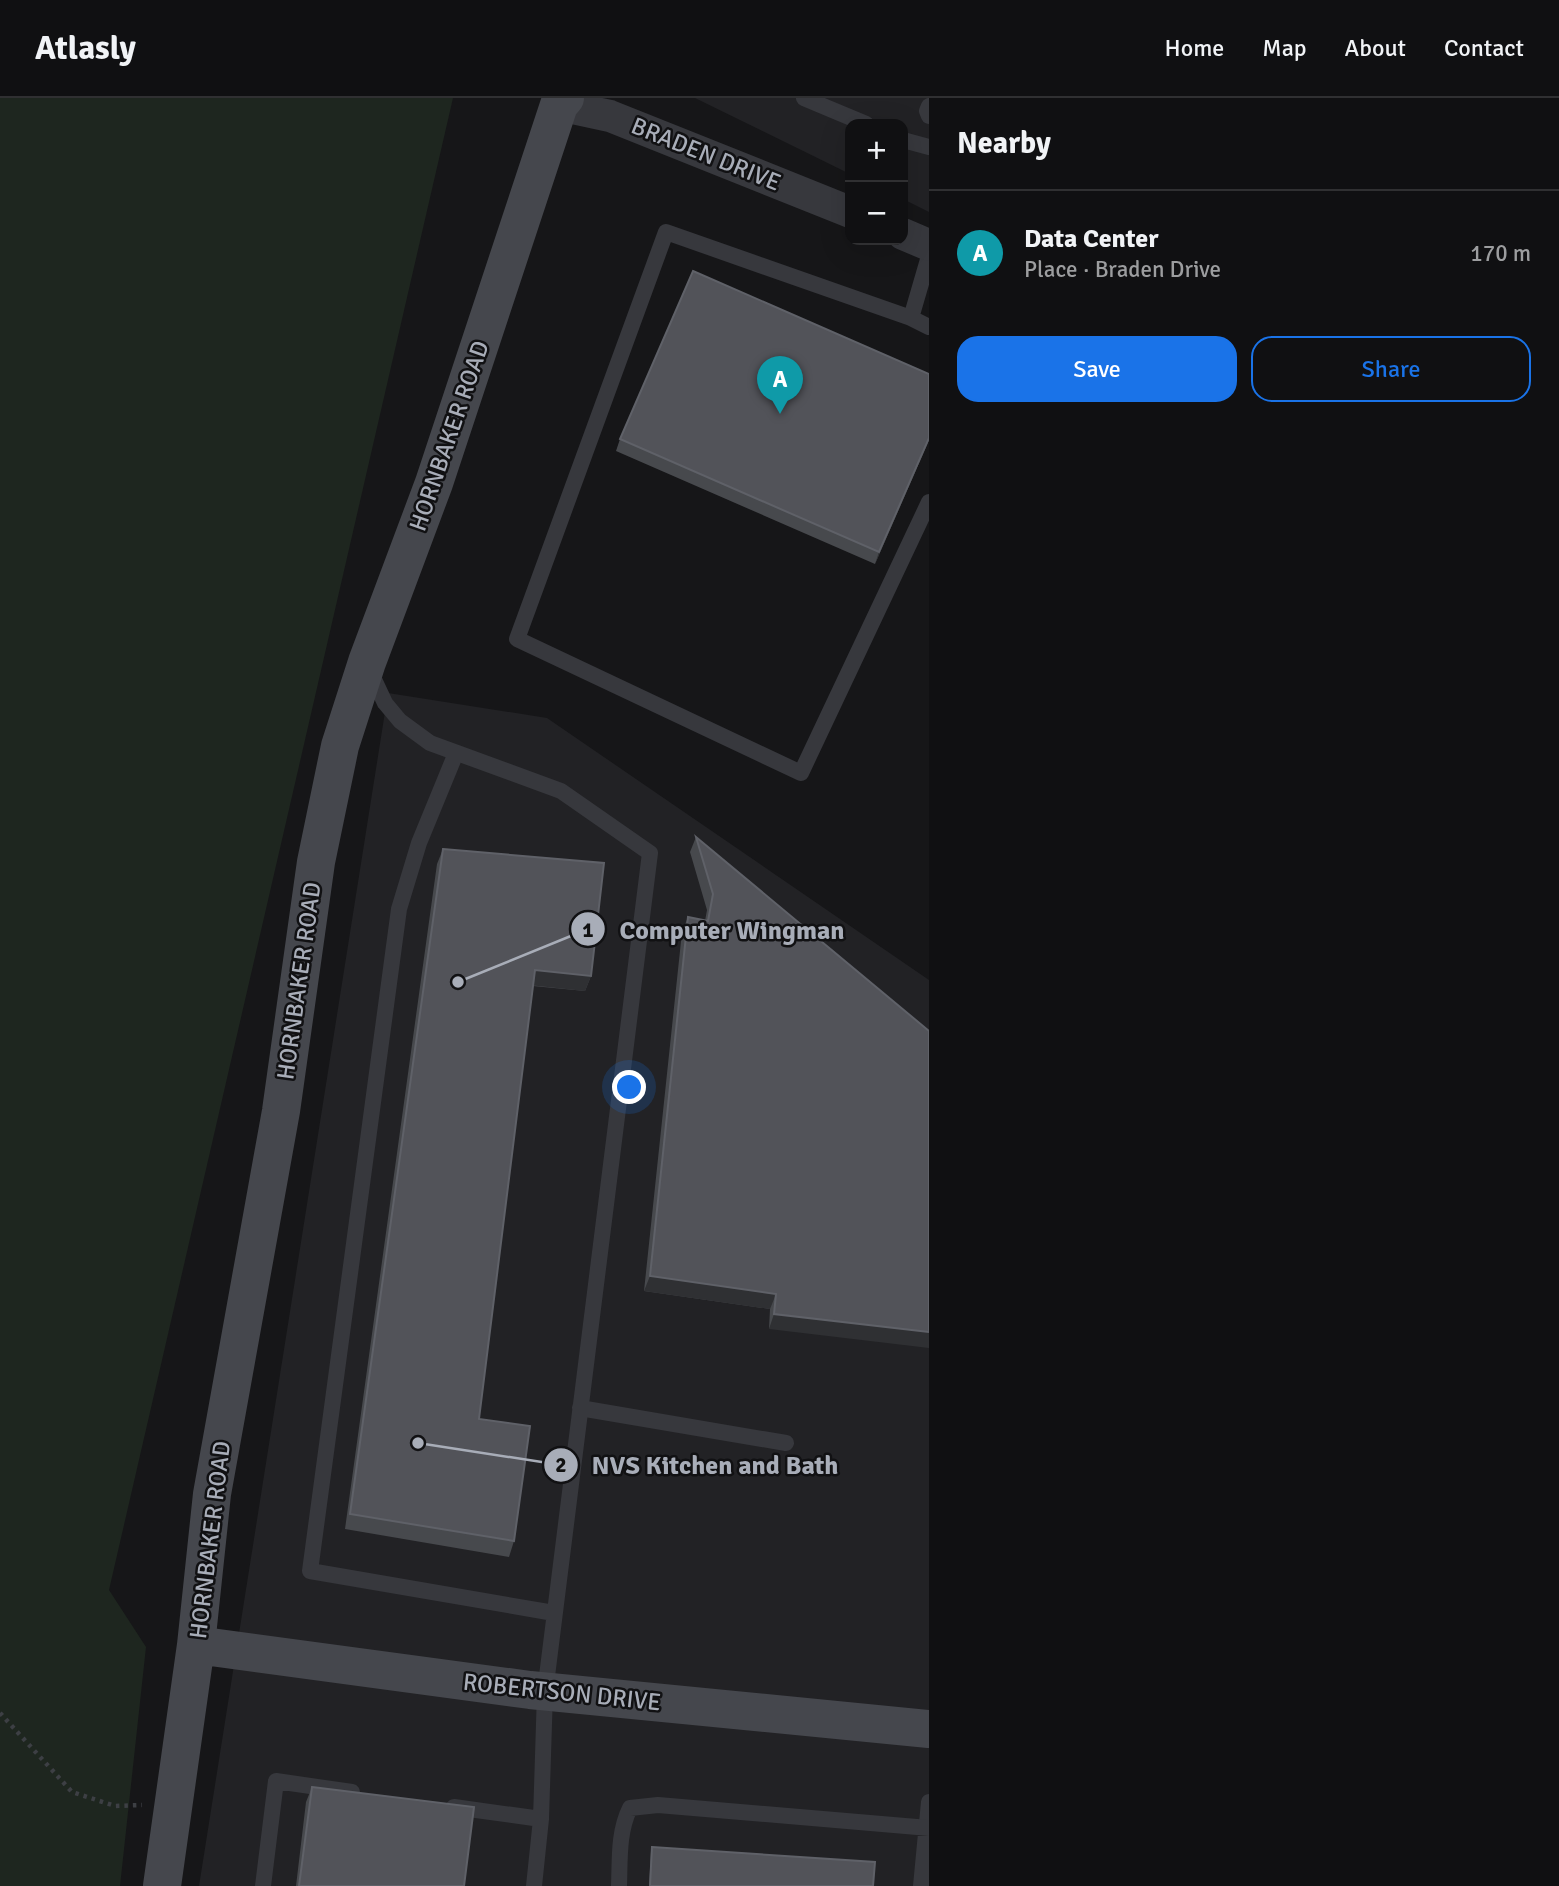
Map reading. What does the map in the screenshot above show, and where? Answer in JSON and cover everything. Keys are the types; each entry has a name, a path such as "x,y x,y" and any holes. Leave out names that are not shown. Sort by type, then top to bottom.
{"main road":[{"name":"HORNBAKER ROAD","path":"162,1886 196,1644 212,1494 281,1111 316,862 341,746 367,662 434,483 561,100"},
{"name":"ROBERTSON DRIVE","path":"196,1644 545,1692 929,1729"}],"street":[{"name":"BRADEN DRIVE","path":"561,100 610,116 845,210"},
{"path":"908,236 929,245"}],"lane":[{"path":"804,98 854,119"},
{"path":"929,106 926,111 929,116"},
{"path":"908,141 929,147"},
{"path":"929,327 911,318 666,232 516,639 801,773 929,502"},
{"path":"911,318 929,256"},
{"path":"367,662 385,703 400,721 430,743 561,791 650,853 545,1692 541,1819 534,1886"},
{"path":"456,753 419,843 400,909 310,1571 554,1614"},
{"path":"580,1408 786,1443"},
{"path":"263,1886 276,1782 369,1795"},
{"path":"921,1886 929,1802"},
{"path":"435,1804 541,1819"},
{"path":"619,1886 622,1831 630,1808 658,1805 928,1828"}],"path":[{"path":"0,1713 72,1792 115,1806 174,1804"}],"shaded area":[{"path":"0,98 453,98 109,1590 146,1647 120,1886 0,1886"},
{"path":"695,98 929,98 929,212 908,202 908,119 845,119 845,172"},
{"path":"388,693 547,718 929,980 929,1886 199,1886"}],"building":[{"path":"693,271 929,374 929,438 879,552 620,439"},
{"path":"696,837 929,1031 929,1332 774,1314 776,1294 650,1276 688,917 708,921 713,894"},
{"path":"443,849 604,863 591,976 535,970 479,1419 530,1426 514,1541 350,1514"},
{"path":"312,1787 474,1807 464,1886 299,1886"},
{"path":"652,1847 875,1862 873,1886 650,1886"}],"place":[{"name":"Data Center","path":"780,414"},
{"name":"Computer Wingman","path":"458,982"},
{"name":"NVS Kitchen and Bath","path":"418,1443"}]}
